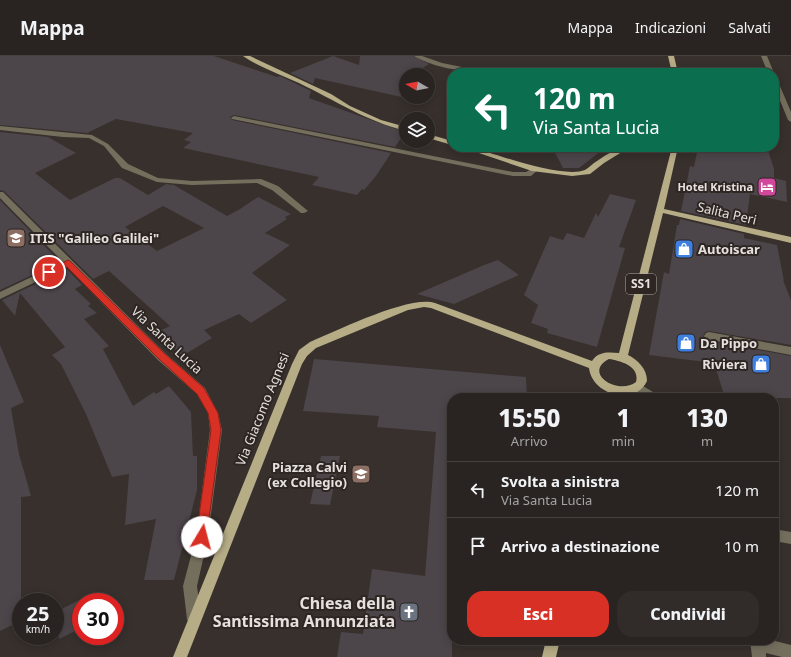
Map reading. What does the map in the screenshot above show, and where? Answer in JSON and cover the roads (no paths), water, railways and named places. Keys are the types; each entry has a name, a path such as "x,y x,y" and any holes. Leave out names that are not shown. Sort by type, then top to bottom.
{"main road":[{"path":"246,56 322,91 348,107 379,121 399,127"},
{"path":"671,56 674,68"},
{"path":"435,138 447,142"},
{"path":"480,152 535,169 572,174 586,172 601,161 618,152"},
{"name":"SS1","path":"623,358 675,152"},
{"name":"Salita Peri","path":"659,210 791,240"},
{"name":"Via Giacomo Agnesi","path":"180,657 297,364 303,353 313,345 406,307 424,304 432,305 594,366"},
{"path":"611,393 596,377 594,366 597,361 608,356 623,358 630,361 640,371 642,377 641,383 638,387 627,392 620,393"}],"street":[{"path":"417,56 433,63 454,68 464,68"},
{"path":"764,56 769,68"},
{"path":"779,91 791,120"},
{"path":"234,118 513,174 528,174 535,169"},
{"path":"0,128 90,136 106,145 125,166 158,180 192,183 258,181 275,188 304,211"},
{"name":"Via Santa Lucia","path":"0,194 162,356 200,391 213,413 216,430 202,537 190,586 194,619"},
{"path":"0,296 68,263"},
{"path":"709,336 791,351"},
{"path":"638,387 647,393"},
{"path":"779,536 791,538"},
{"path":"758,647 791,652"}],"place":[{"name":"Hotel Kristina","path":"767,187"},
{"name":"ITIS \"Galileo Galilei\"","path":"16,238"},
{"name":"Autoiscar","path":"684,249"},
{"name":"Da Pippo","path":"686,343"},
{"name":"Riviera","path":"761,364"},
{"name":"Piazza Calvi (ex Collegio)","path":"361,474"},
{"name":"Chiesa della Santissima Annunziata","path":"409,612"}]}
